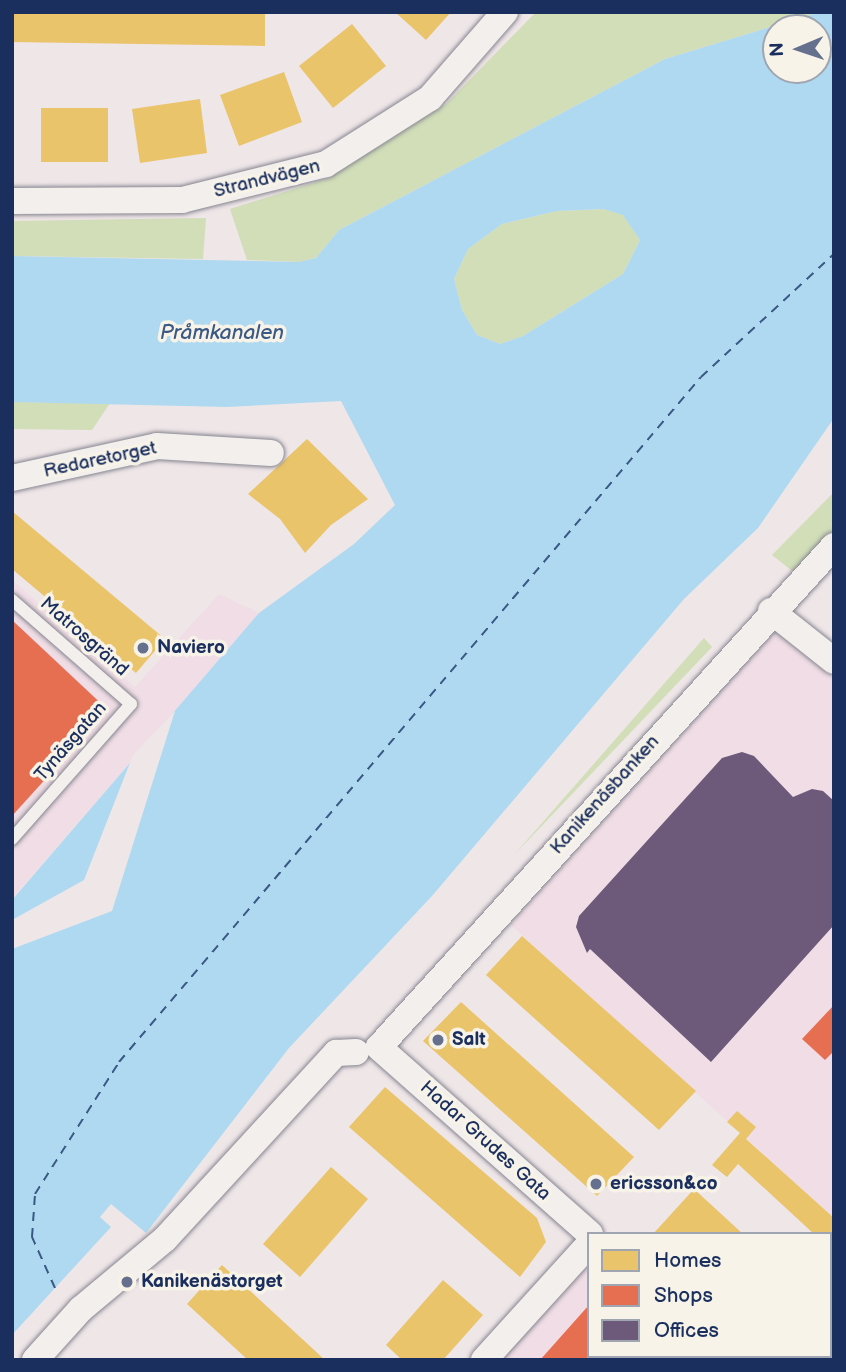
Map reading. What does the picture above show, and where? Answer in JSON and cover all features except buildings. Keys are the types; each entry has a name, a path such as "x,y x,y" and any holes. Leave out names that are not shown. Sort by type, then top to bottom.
{"street":[{"name":"Strandvägen","path":"12,201 182,200 327,164 430,98 505,12"},
{"name":"Redaretorget","path":"12,478 157,446 271,453"},
{"name":"Kanikenäsbanken","path":"368,1050 771,611 834,546"},
{"path":"771,611 834,662"},
{"path":"35,1360 81,1309 166,1239 336,1053 368,1050"},
{"name":"Hadar Grudes Gata","path":"368,1050 588,1232"},
{"path":"484,1360 587,1246"}],"lane":[{"name":"Matrosgränd","path":"12,600 131,704"},
{"name":"Tynäsgatan","path":"12,839 131,704"}],"shaded area":[{"path":"12,580 135,687 219,594 259,613 12,899"},
{"path":"778,628 834,675 834,1218 510,924"},
{"path":"587,1246 587,1358 738,1360 488,1360"}],"green space":[{"path":"536,12 820,12 762,14 762,30 665,59 339,230 316,258 299,262 247,260 230,209 329,178 446,104"},
{"path":"603,209 623,214 640,240 623,274 523,336 500,344 477,335 462,310 454,279 468,249 502,224 557,211"},
{"path":"206,218 203,259 12,256 12,221"},
{"path":"12,402 110,403 92,430 12,429"},
{"path":"834,492 834,529 795,573 772,555"},
{"path":"704,638 712,647 514,855"}],"water":[{"name":"Pråmkanalen","path":"834,12 834,418 758,528 684,599 432,896 289,1048 146,1233 111,1204 100,1217 111,1227 12,1335 12,900 259,613 354,544 395,505 341,401 227,407 12,402 12,256 299,262 316,258 339,230 665,59 762,30 762,84 832,84 832,14 813,14","holes":["603,209 623,215 640,240 623,274 523,336 500,344 477,335 462,310 454,279 468,249 502,224 557,211"]}],"pier":[{"path":"175,711 112,911 12,949 12,920 84,880 133,755"}],"ferry route":[{"path":"55,1288 32,1237 35,1194 119,1062 701,377 834,254"}],"place":[{"name":"Naviero","path":"143,648"},
{"name":"Salt","path":"438,1040"},
{"name":"ericsson&co","path":"596,1184"},
{"name":"Kanikenästorget","path":"127,1282"}]}
